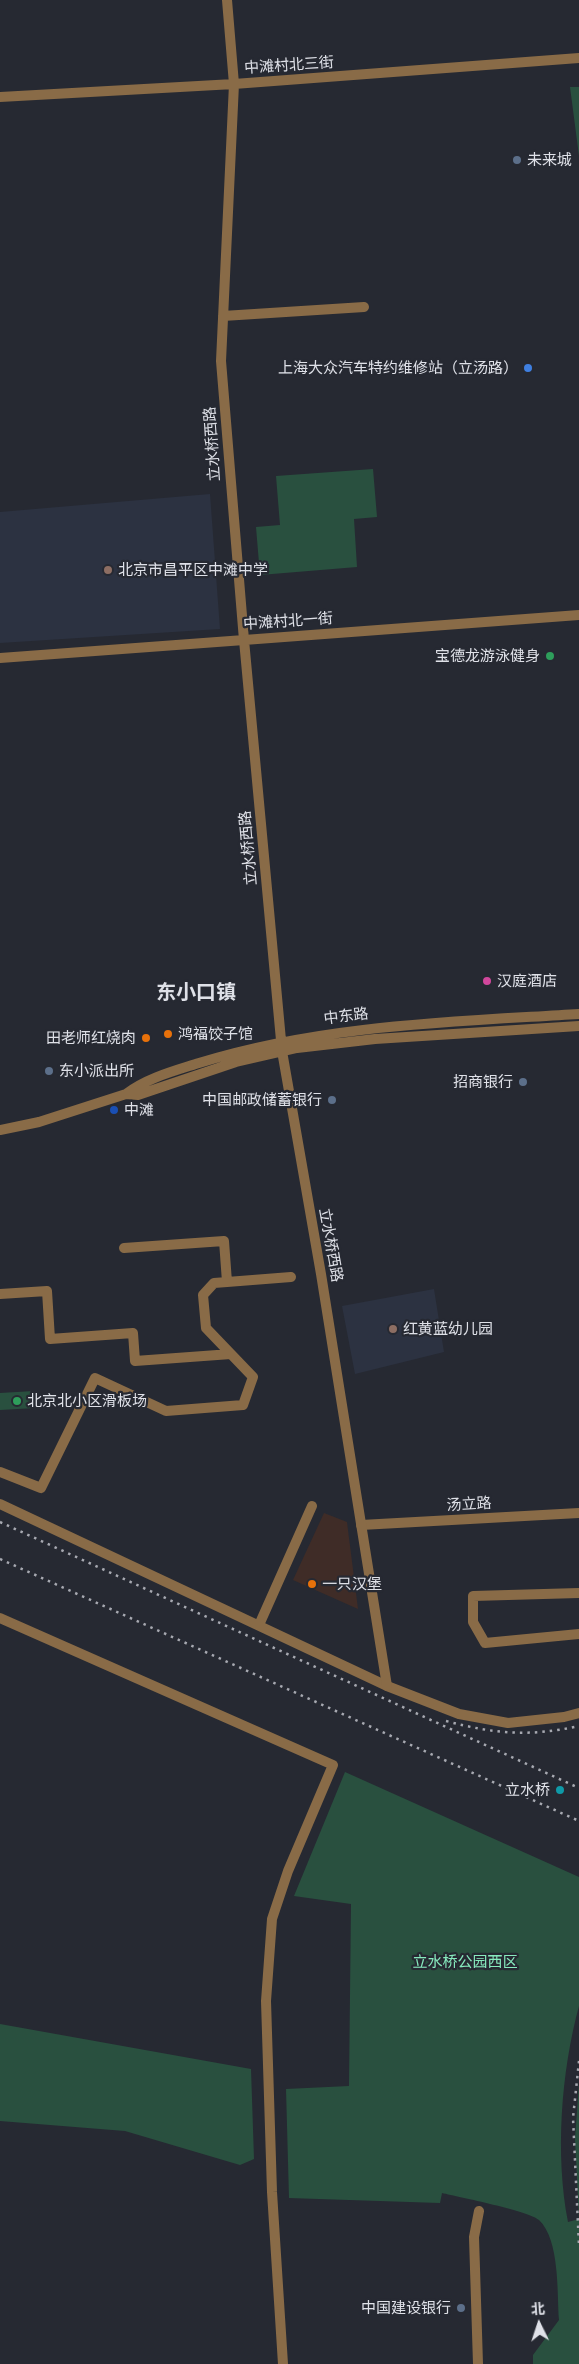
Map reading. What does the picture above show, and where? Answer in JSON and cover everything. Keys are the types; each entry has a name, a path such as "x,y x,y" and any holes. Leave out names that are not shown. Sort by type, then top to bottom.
{"street":[{"name":"立水桥西路","path":"227,0 234,84 221,361 281,1047 321,1274 387,1686"},
{"name":"中滩村北三街","path":"0,98 234,84 579,58"},
{"path":"223,316 364,307"},
{"name":"中滩村北一街","path":"0,658 579,615"},
{"name":"中东路","path":"0,1130 39,1122 126,1094 138,1095 281,1047 373,1028 579,1014"},
{"name":"中东路","path":"281,1047 579,1026"},
{"path":"124,1248 224,1241 227,1282"},
{"path":"0,1472 41,1488 95,1378 166,1412 243,1405 253,1377 206,1328 204,1295 214,1283 291,1277"},
{"path":"0,1294 47,1291 50,1339 133,1333 135,1361 231,1354"},
{"path":"0,1504 387,1686 459,1714 508,1724 564,1717 579,1713"},
{"path":"259,1625 312,1506"},
{"name":"汤立路","path":"361,1525 579,1512"},
{"path":"579,1593 473,1596 473,1622 485,1643 579,1634"},
{"path":"0,1618 333,1764 288,1870 272,1919 266,2001 272,2192 283,2364"},
{"path":"478,2364 474,2238 479,2211"}],"shaded area":[{"name":"北京市昌平区中滩中学","path":"210,494 220,629 0,643 0,512"},
{"name":"红黄蓝幼儿园","path":"434,1289 444,1352 355,1374 342,1306"},
{"path":"324,1513 347,1522 358,1609 293,1580"}],"green space":[{"path":"570,87 579,87 579,156"},
{"path":"373,469 377,517 354,519 357,567 260,575 256,527 280,525 276,476"},
{"name":"北京北小区滑板场","path":"34,1391 35,1408 0,1410 0,1393"},
{"name":"立水桥公园西区","path":"345,1772 579,1877 579,2006 564,2086 561,2142 564,2196 568,2222 579,2219 579,2364 533,2364 533,2355 559,2320 556,2267 551,2240 546,2229 533,2216 442,2193 440,2203 289,2198 286,2089 349,2086 351,1904 294,1896"},
{"path":"0,2024 251,2069 254,2159 240,2165 125,2131 0,2121"},
{"path":"579,2083 579,2219 575,2139"}],"railway":[{"path":"0,1522 579,1788"},
{"path":"0,1559 579,1821"},
{"path":"446,1721 480,1729 528,1733 579,1726"},
{"path":"579,2061 573,2118 579,2246"}],"place":[{"name":"未来城","path":"517,160"},
{"name":"上海大众汽车特约维修站（立汤路）","path":"528,368"},
{"name":"北京市昌平区中滩中学","path":"108,570"},
{"name":"宝德龙游泳健身","path":"550,656"},
{"name":"汉庭酒店","path":"487,981"},
{"name":"鸿福饺子馆","path":"168,1034"},
{"name":"田老师红烧肉","path":"146,1038"},
{"name":"东小派出所","path":"49,1071"},
{"name":"招商银行","path":"523,1082"},
{"name":"中国邮政储蓄银行","path":"332,1100"},
{"name":"中滩","path":"114,1110"},
{"name":"红黄蓝幼儿园","path":"393,1329"},
{"name":"北京北小区滑板场","path":"17,1401"},
{"name":"一只汉堡","path":"312,1584"},
{"name":"立水桥","path":"560,1790"},
{"name":"中国建设银行","path":"461,2308"}],"district":[{"name":"东小口镇","path":"196,992"}]}
